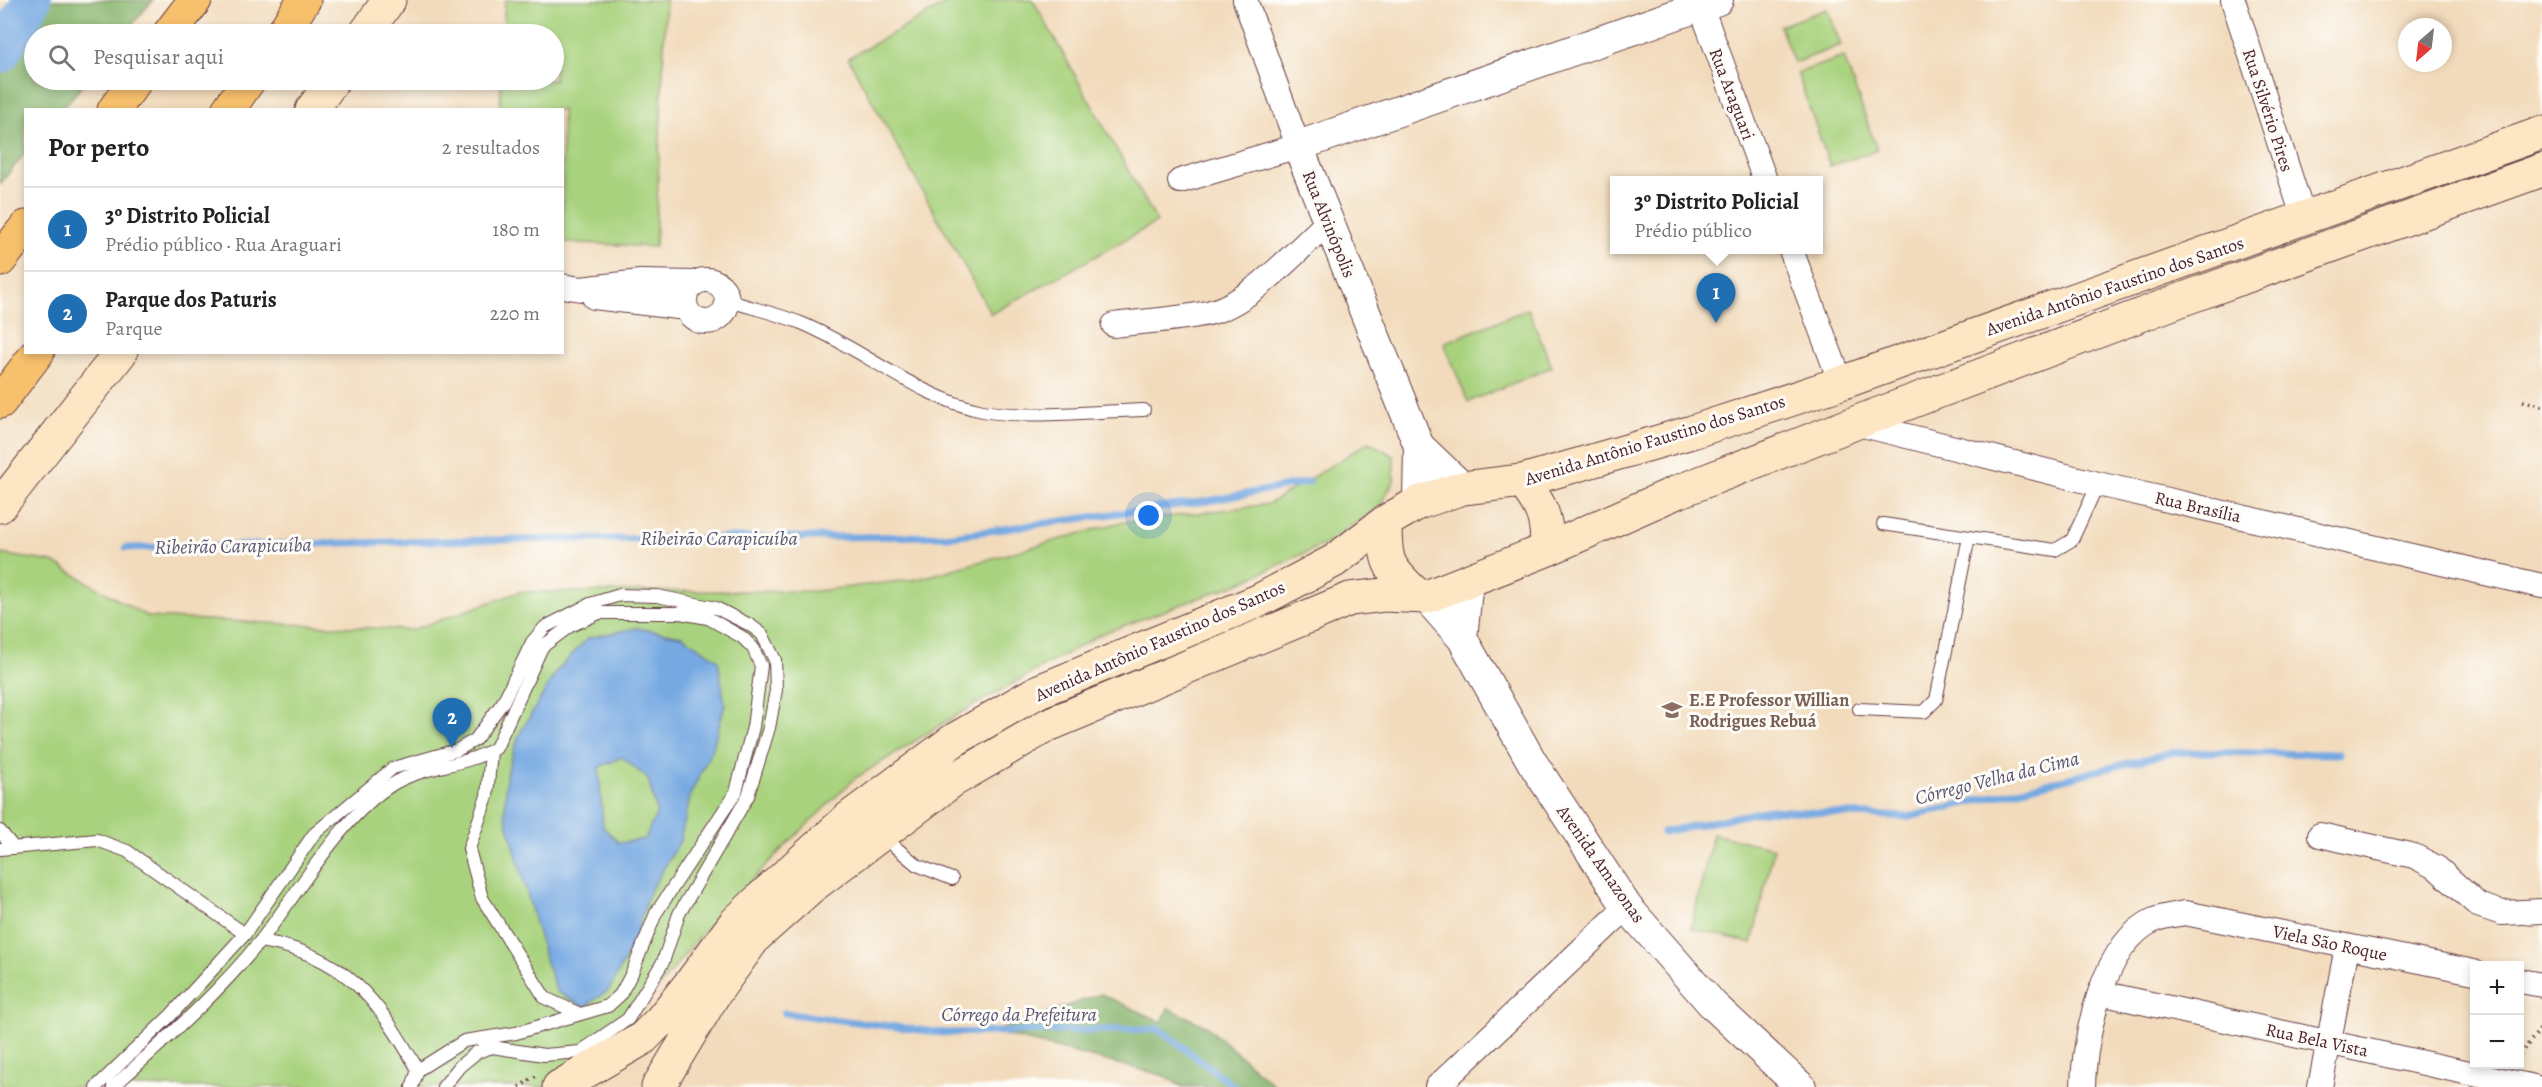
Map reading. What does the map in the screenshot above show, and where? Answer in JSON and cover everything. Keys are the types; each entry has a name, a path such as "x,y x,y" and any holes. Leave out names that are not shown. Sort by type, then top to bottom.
{"highway":[{"path":"177,24 195,0"},
{"path":"288,24 304,0"},
{"path":"115,108 129,90"},
{"path":"229,108 242,90"},
{"path":"0,260 24,230"},
{"path":"0,402 36,354"}],"main road":[{"path":"372,24 389,0"},
{"path":"313,108 326,90"},
{"name":"Avenida Antônio Faustino dos Santos","path":"571,1085 642,1039 687,989 735,923 762,897 849,818 954,740 1039,691 1258,601 1334,561 1385,522 1418,503 1463,488 1522,481 1692,432 1841,383 2542,133"},
{"name":"Avenida Antônio Faustino dos Santos","path":"670,1081 714,994 755,938 811,887 879,834 952,781 1048,725 1350,599 1364,596 1422,596 1468,580 1546,550 1677,492 1855,423 2186,298 2542,170"},
{"path":"0,506 119,354"},
{"path":"1522,481 1544,512 1548,534 1546,550"},
{"path":"1385,522 1385,549 1388,564 1422,596"}],"street":[{"name":"Rua Alvinópolis","path":"1245,0 1298,146 1419,446 1418,503"},
{"name":"Rua Silvério Pires","path":"2233,0 2304,219"},
{"path":"1180,181 1298,146 1709,3"},
{"name":"Rua Araguari","path":"1709,3 1764,176"},
{"path":"1114,325 1214,311 1235,302 1258,287 1328,222"},
{"path":"1793,254 1841,383"},
{"path":"564,286 581,289 640,282 695,283 702,280 716,282 725,291 727,300 721,316 710,322 695,320 686,308 686,294 695,283"},
{"path":"564,303 597,297 686,308"},
{"name":"Rua Brasília","path":"1855,423 2098,484 2542,586"},
{"name":"Rua Alvinópolis","path":"1419,446 1463,488"},
{"path":"1462,638 1468,580"},
{"name":"Avenida Amazonas","path":"1422,596 1462,638 1532,762 1627,907 1713,1005 1801,1087"},
{"path":"2320,835 2414,856 2437,868 2478,905 2502,913 2542,911"},
{"path":"1437,1087 1627,907"},
{"name":"Viela São Roque","path":"2100,993 2118,953 2139,930 2154,919 2185,913 2470,971"},
{"path":"2320,1087 2347,946"},
{"path":"2524,982 2542,986"},
{"path":"2083,1087 2087,1040 2100,993"},
{"name":"Rua Bela Vista","path":"2100,993 2534,1087"}],"lane":[{"path":"727,300 802,323 910,381 957,403 983,411 1011,414 1143,410"},
{"path":"1883,524 2055,550 2072,540 2098,484"},
{"path":"1859,709 1924,712 1936,700 1969,537"},
{"path":"96,1087 171,1015 245,934 314,834 354,798 393,768 457,750 475,740 503,702 532,642 554,621 590,604 620,595 657,596 716,608 762,634 775,660 776,690 769,728 748,796 679,914 663,962 628,1018 580,1052 544,1055 492,1047 477,1052 459,1066 442,1087"},
{"path":"113,1087 190,1018 260,941 346,826 393,784 419,773 496,748 543,647 570,626 599,613 680,613 708,618 742,638 753,648 761,666 753,727 736,792 656,913 632,974 620,995 608,1006 516,1033 464,1041 418,1070 412,1087"},
{"path":"491,751 487,796 469,849 482,898 545,998 580,1014"},
{"path":"0,831 14,848"},
{"path":"879,834 917,866 952,879"},
{"path":"0,849 97,840 127,851 245,934"},
{"path":"260,941 311,953 354,980 393,1026 418,1070"}],"path":[{"path":"2523,401 2542,406"},
{"path":"2524,1049 2542,1027"}],"green space":[{"path":"44,0 153,0 133,24 30,24"},
{"path":"505,0 666,0 655,247 564,242 564,108 500,108 501,90 564,90 564,24 504,24"},
{"path":"953,0 1033,0 1157,222 991,314 848,58"},
{"path":"1827,9 1841,45 1794,63 1780,26"},
{"path":"24,35 24,90 78,90 63,108 24,108 24,154 0,184 0,77"},
{"path":"1844,57 1877,150 1830,166 1797,73"},
{"path":"1528,309 1552,367 1468,402 1444,343"},
{"path":"1369,442 1394,456 1394,481 1379,507 1323,545 1237,584 1101,634 955,716 854,779 774,857 703,932 645,1004 547,1087 0,1087 1,554 53,562 148,617 412,630 519,592 816,591 918,579 1118,523 1269,504"},
{"path":"1713,834 1774,848 1752,943 1691,928"},
{"path":"1101,994 1162,1022 1168,1008 1206,1026 1276,1087 1182,1087 1165,1076 993,1032"}],"water":[{"path":"636,628 682,636 718,660 725,705 712,750 691,793 680,841 649,893 632,946 609,990 584,1007 557,992 546,962 505,814 506,775 519,735 556,672 588,638","holes":["622,757 648,779 657,812 645,839 619,843 603,827 599,767"]}],"waterway":[{"name":"Ribeirão Carapicuíba","path":"0,54 32,0"},
{"name":"Ribeirão Carapicuíba","path":"126,548 485,540 952,536 1208,501 1309,482"},
{"name":"Córrego Velha da Cima","path":"1663,832 1769,810 1909,817 2174,752 2339,754"},
{"name":"Córrego da Prefeitura","path":"784,1013 944,1033 1159,1029 1235,1087"}],"place":[{"name":"3º Distrito Policial","path":"1716,323"},
{"name":"E.E Professor Willian Rodrigues Rebuá","path":"1672,710"},
{"name":"Parque dos Paturis","path":"452,748"}]}
